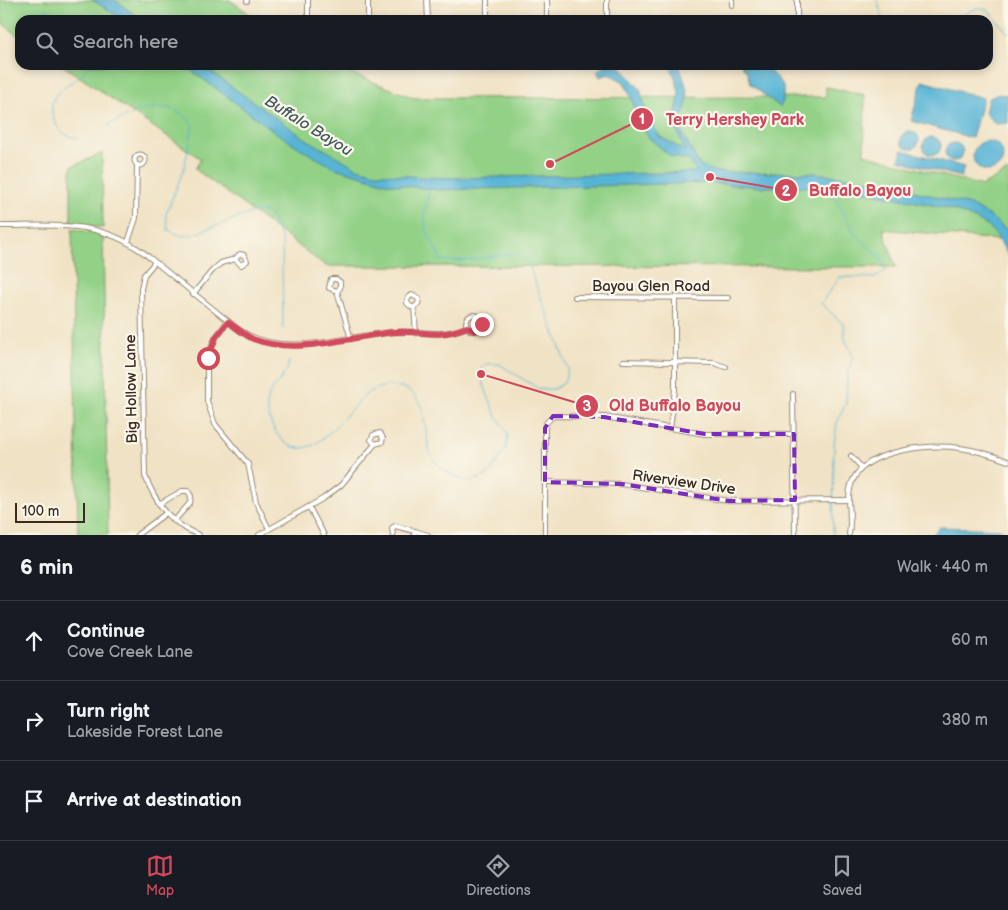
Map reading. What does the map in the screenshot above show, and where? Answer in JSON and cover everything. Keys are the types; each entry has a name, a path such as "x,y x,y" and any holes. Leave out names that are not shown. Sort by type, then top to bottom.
{"street":[{"path":"308,0 308,15"},
{"path":"368,0 368,15"},
{"path":"428,0 428,15"},
{"path":"486,0 487,15"},
{"path":"547,0 547,15"},
{"path":"607,0 607,15"},
{"path":"732,0 732,5"},
{"path":"797,0 797,15"},
{"path":"128,242 136,218 137,165"},
{"path":"0,226 84,226 128,242 228,322 252,338 269,343 304,344 351,339 381,333 442,334 467,327"},
{"path":"193,294 221,264 235,259"},
{"name":"Big Hollow Lane","path":"155,262 144,275 141,289 143,458 145,476 165,514"},
{"path":"337,290 351,339"},
{"name":"Bayou Glen Road","path":"575,297 728,298"},
{"path":"670,428 674,403 675,297"},
{"path":"414,307 416,333"},
{"path":"476,316 481,320 481,326 477,331 470,330 467,327 469,317 476,316"},
{"path":"228,322 210,348 206,370 207,401 215,424 248,464 256,502 269,529"},
{"path":"623,360 714,363 726,367"},
{"path":"793,394 795,535"},
{"path":"545,535 545,428 549,419 559,416 604,417 725,435 794,434"},
{"path":"259,535 309,507 341,485 375,444"},
{"path":"849,534 849,500 852,484 862,468 873,461 893,454 931,447 970,449 1008,460"},
{"path":"851,456 862,468"},
{"name":"Riverview Drive","path":"545,482 604,483 729,501 849,500"},
{"path":"159,504 182,491 188,491 191,496 190,503 174,521"},
{"path":"309,507 324,535"},
{"path":"138,535 165,514 199,535"},
{"path":"393,535 392,528 395,526 414,533 428,535"}],"highlighted area":[{"path":"553,416 604,417 705,434 794,434 795,500 729,501 621,484 545,482 545,428"}],"green space":[{"path":"0,0 230,0 251,15 15,15 15,33 5,26 0,14"},
{"path":"69,70 344,70 414,98 826,97 826,87 865,95 864,154 982,186 1008,171 1008,241 883,229 896,267 326,266 195,169 201,159"},
{"path":"102,153 103,228 71,223 71,167"},
{"path":"72,229 103,234 108,535 78,535"}],"water":[{"path":"92,0 115,0 135,15 116,15"},
{"path":"191,70 208,70 306,139 357,168 376,173 458,178 697,172 688,160 670,156 650,139 638,121 632,99 624,82 609,74 600,77 597,71 623,70 640,89 645,108 659,136 685,151 673,120 678,105 679,92 672,70 681,70 687,93 686,106 679,119 681,131 700,166 717,172 814,173 869,180 970,205 988,215 1008,231 1008,255 997,236 988,226 973,218 951,209 843,187 764,187 708,183 438,190 390,184 335,168 278,134"},
{"path":"745,70 769,70 783,85 783,101 780,107 750,84"},
{"path":"922,81 983,98 972,138 911,121"},
{"path":"997,94 1008,95 1008,123 995,124 985,113 988,99"},
{"path":"910,131 918,136 919,140 914,148 910,149 902,144 901,140 906,132"},
{"path":"932,137 940,142 941,146 936,154 932,155 924,150 923,146 928,138"},
{"path":"988,141 999,145 1003,156 999,167 988,171 977,167 973,156 977,145"},
{"path":"954,143 962,148 963,152 958,160 954,161 946,156 945,152 950,144"},
{"path":"902,150 964,167 961,177 899,160"},
{"path":"940,527 1000,529 1008,535 932,535"}],"waterway":[{"path":"877,0 882,15"},
{"path":"45,9 52,15"},
{"path":"963,15 974,9 987,9 992,15"},
{"path":"993,16 1008,33"},
{"path":"78,138 65,134 60,130 52,112 52,103 62,90 85,70"},
{"path":"108,125 152,108 173,110 183,115 193,125 184,169 166,214 168,230 182,236 191,235 250,213 265,211 276,224 282,241 283,328"},
{"path":"829,188 856,235 878,254 887,270 875,278 840,277 821,303 844,325 845,339 853,356 847,376 846,403 837,423 834,445 833,535"},
{"path":"289,361 285,373 270,393 267,404 271,423 281,439 293,447 305,448 317,443 368,393 381,387 400,387 412,393 418,400 422,409 429,449 435,462 448,473 469,482 488,475 506,448 508,435 495,413 483,383 481,368 485,364 499,364 539,389 554,389 564,383 568,369 528,263 519,254 461,261 441,260 426,230 424,216 429,189"}],"place":[{"name":"Terry Hershey Park","path":"550,164"},
{"name":"Buffalo Bayou","path":"710,177"},
{"name":"Old Buffalo Bayou","path":"481,374"}],"route":[{"path":"208,358 210,348 216,337 228,322 252,338 269,343 284,344 329,342 381,333 442,334 467,327 470,330 477,331 482,324"}]}
